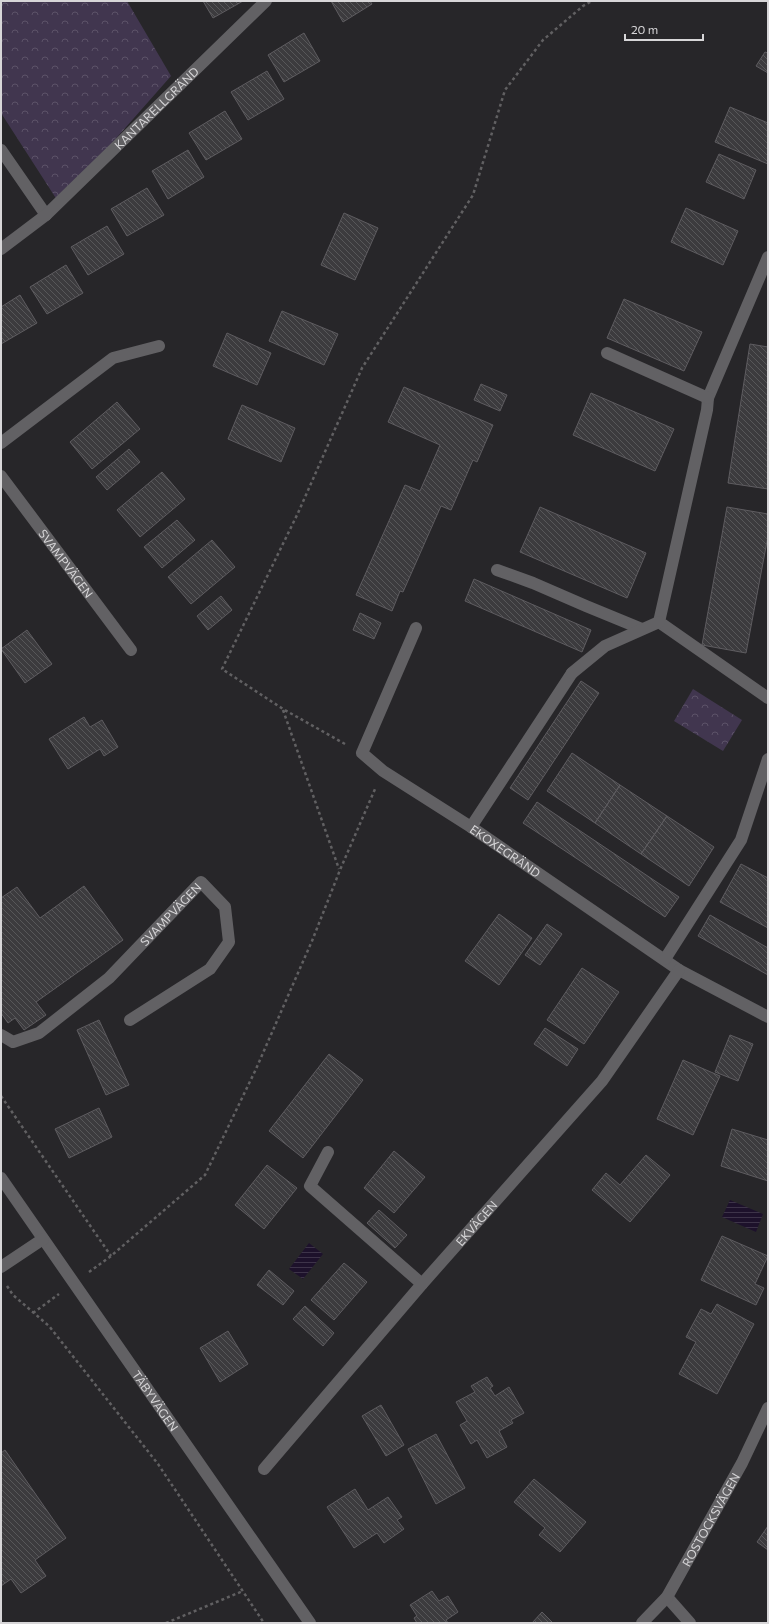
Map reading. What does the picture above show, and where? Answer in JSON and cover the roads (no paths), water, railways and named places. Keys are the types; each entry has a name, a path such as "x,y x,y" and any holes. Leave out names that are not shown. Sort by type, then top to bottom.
{"street":[{"name":"KANTARELLGRÄND","path":"1,249 46,215 266,1"},
{"path":"1,150 46,215"},
{"path":"659,622 708,410 708,398 768,257"},
{"path":"1,443 113,358 159,346"},
{"path":"607,353 708,398"},
{"name":"SVAMPVÄGEN","path":"1,476 132,650"},
{"path":"497,570 533,583 642,629"},
{"path":"471,827 572,673 605,646 659,622"},
{"path":"659,622 768,698"},
{"name":"EKOXEGRÄND","path":"416,628 362,753 383,771 471,827 679,970 768,1017"},
{"path":"665,960 741,840 768,759"},
{"name":"SVAMPVÄGEN","path":"1,1034 13,1042 39,1033 109,978 201,882 225,906 229,942 210,969 130,1020"},
{"name":"EKVÄGEN","path":"264,1469 422,1284 602,1080 679,970"},
{"path":"328,1152 310,1186 422,1284"},
{"name":"TÄBYVÄGEN","path":"1,1178 310,1623"},
{"path":"1,1267 43,1239"},
{"name":"ROSTOCKSVÄGEN","path":"642,1623 667,1597 742,1463 768,1408"},
{"path":"667,1597 690,1623"}]}
